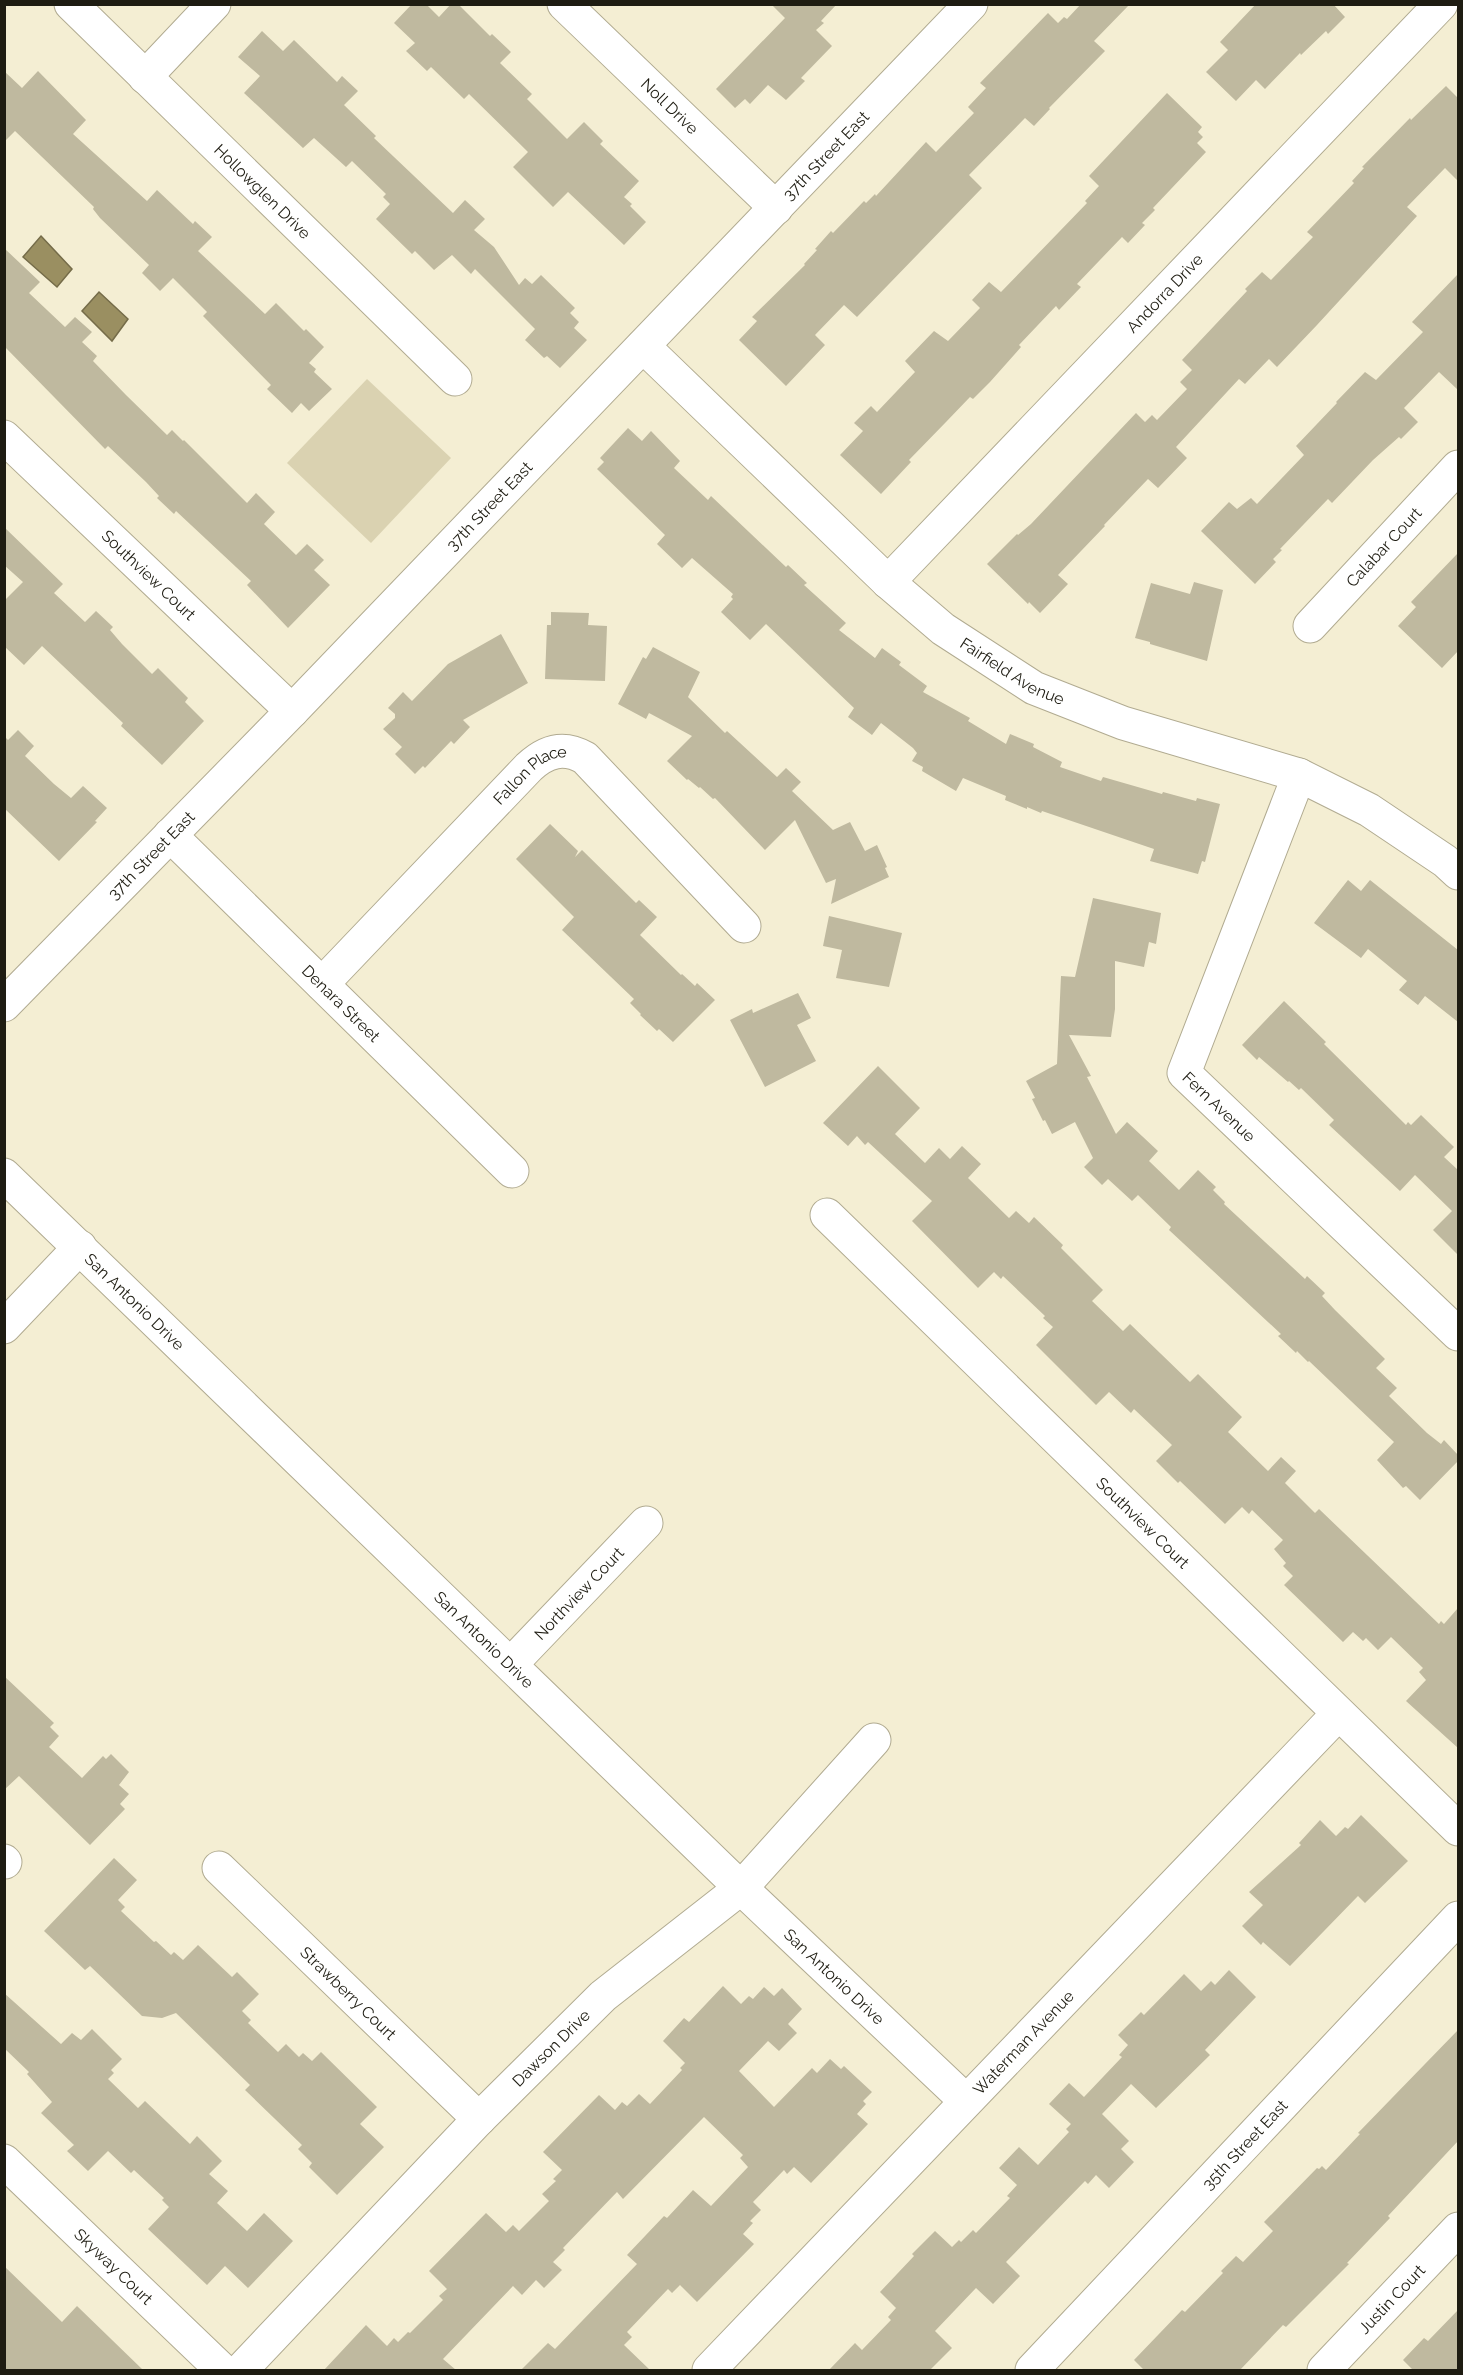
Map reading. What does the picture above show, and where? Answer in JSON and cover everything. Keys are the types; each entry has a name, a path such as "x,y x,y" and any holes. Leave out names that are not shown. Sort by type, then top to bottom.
{"street":[{"name":"Hollowglen Drive","path":"70,4 455,379"},
{"path":"145,77 214,4"},
{"name":"Noll Drive","path":"564,4 776,208"},
{"name":"37th Street East","path":"4,1005 292,711 971,4"},
{"name":"Andorra Drive","path":"888,582 1441,4"},
{"name":"Fairfield Avenue","path":"643,346 888,582 943,629 1034,688 1123,723 1299,775 1369,810 1445,861 1458,873"},
{"name":"Southview Court","path":"4,437 292,711"},
{"name":"Calabar Court","path":"1310,626 1458,467"},
{"name":"Fallon Place","path":"322,984 529,767 540,757 550,752 563,750 585,758 744,926"},
{"name":"Fern Avenue","path":"1299,775 1184,1073 1458,1334"},
{"name":"Denara Street","path":"170,835 512,1171"},
{"name":"San Antonio Drive","path":"4,1175 741,1887 966,2101"},
{"name":"Southview Court","path":"827,1215 1458,1829"},
{"path":"4,1327 80,1247"},
{"name":"Northview Court","path":"511,1664 646,1523"},
{"name":"Waterman Avenue","path":"709,2370 1338,1714"},
{"name":"Dawson Drive","path":"241,2370 479,2120 603,1996 741,1887 874,1740"},
{"name":"Strawberry Court","path":"219,1868 479,2120"},
{"name":"35th Street East","path":"1046,2366 1458,1918"},
{"name":"Skyway Court","path":"4,2162 222,2370"},
{"name":"Justin Court","path":"1324,2370 1458,2229"}],"shaded area":[{"path":"41,236 72,269 57,287 23,257"},
{"path":"99,292 128,319 112,341 82,311"},
{"path":"367,379 451,458 371,543 287,463"}],"building":[{"path":"412,4 426,4 439,17 451,4 458,4 490,36 492,34 511,52 500,63 532,94 527,99 567,139 584,122 603,141 600,144 639,181 624,197 646,222 624,245 568,192 553,207 513,167 528,152 469,94 464,99 431,67 427,71 406,51 415,43 394,23"},
{"path":"771,4 837,4 821,21 824,23 816,30 832,46 801,78 805,81 786,100 768,85 750,104 745,99 735,108 716,89 785,18"},
{"path":"1081,4 1130,4 1094,41 1105,51 1034,126 1025,118 969,175 982,188 857,317 844,305 815,335 825,345 786,386 739,340 757,321 752,317 805,265 831,231 833,233 864,201 866,203 875,194 876,196 926,142 936,152 974,113 968,107 986,88 980,83 1048,13 1058,23 1064,17 1067,19"},
{"path":"1256,4 1333,4 1345,17 1328,34 1326,31 1301,55 1300,53 1265,89 1256,80 1236,101 1206,72 1228,50 1220,42"},
{"path":"262,31 283,51 294,40 337,82 342,76 358,91 344,105 376,136 374,138 453,213 465,200 485,219 474,230 494,247 519,285 525,278 532,284 541,275 575,308 570,313 579,322 574,328 587,340 560,368 547,356 544,358 525,340 535,329 475,269 471,274 452,255 434,270 415,251 412,254 376,219 390,204 383,197 386,194 352,161 346,167 314,138 303,148 244,93 260,76 238,57"},
{"path":"4,71 22,88 38,71 86,120 73,134 147,201 157,190 193,224 195,221 212,237 198,251 265,314 276,303 324,347 309,363 316,369 314,372 332,389 309,411 301,403 292,413 267,389 271,385 203,316 207,312 173,278 160,291 142,273 149,265 100,218 93,209 94,207 15,131 4,142"},
{"path":"1446,86 1458,98 1458,181 1445,168 1407,207 1417,216 1277,367 1269,359 1245,384 1239,379 1176,447 1187,458 1158,488 1148,479 1104,525 1058,575 1068,584 1040,613 1029,602 1028,604 987,564 1017,534 1031,524 1136,413 1145,422 1152,415 1157,420 1187,389 1180,382 1192,370 1182,360 1262,272 1271,280 1313,237 1307,232 1354,183 1352,181 1364,168 1362,167 1410,118 1411,120"},
{"path":"1167,93 1202,127 1198,132 1203,137 1197,143 1206,152 1153,208 1155,210 1142,223 1145,225 1128,243 1122,237 1077,284 1081,287 1059,310 1056,306 1019,345 1021,347 990,382 973,399 970,397 909,460 911,462 881,494 840,455 863,431 854,423 871,406 877,412 915,372 905,361 934,331 948,341 980,308 972,300 989,282 1001,292 1087,203 1085,201 1099,186 1089,176"},
{"path":"4,248 40,282 29,293 65,327 75,317 92,332 82,342 97,356 93,361 167,435 172,430 184,440 247,503 256,493 275,512 264,524 296,555 307,544 324,560 314,570 330,585 288,628 247,585 251,581 176,511 174,514 157,498 159,496 146,482 108,446 105,449 4,346"},
{"path":"1458,274 1458,390 1439,372 1404,408 1418,422 1401,439 1399,437 1373,460 1332,503 1328,499 1280,549 1282,550 1273,559 1276,562 1255,584 1201,531 1229,502 1237,509 1251,498 1257,504 1304,455 1296,446 1336,402 1365,372 1376,380 1423,332 1412,322"},
{"path":"628,428 642,441 651,431 680,461 674,468 708,500 711,496 786,567 788,565 807,583 804,585 846,623 839,630 875,658 882,648 901,662 899,665 927,686 923,692 970,718 968,721 1006,744 1010,734 1034,744 1033,747 1062,762 1060,767 1101,781 1103,777 1162,794 1163,792 1196,801 1197,798 1220,804 1205,862 1202,861 1198,874 1150,861 1154,849 1042,811 1041,813 1027,807 1027,809 1005,800 1006,796 963,778 956,791 922,771 923,767 912,761 917,753 913,748 881,723 872,735 848,717 854,708 766,624 750,640 721,612 733,599 731,597 733,594 692,558 682,568 657,544 665,535 597,469 604,462 600,458"},
{"path":"4,527 63,584 54,593 85,622 96,611 113,627 110,630 122,644 152,674 158,668 188,698 185,702 204,721 162,765 121,726 123,723 42,646 24,665 4,646 4,601 23,582 4,565"},
{"path":"1458,553 1458,651 1442,668 1398,626 1416,607 1411,602"},
{"path":"1194,582 1223,590 1207,661 1135,638 1151,583 1190,594"},
{"path":"551,612 589,613 588,625 607,626 605,681 545,679 547,625 551,625"},
{"path":"501,634 528,683 463,720 470,727 454,744 451,741 425,768 423,766 415,774 395,754 402,747 383,729 395,718 395,714 388,708 403,692 412,701 448,664"},
{"path":"653,647 700,672 688,697 725,733 727,731 777,777 786,768 801,782 792,791 833,830 850,822 865,851 877,845 889,877 831,904 836,879 826,883 795,820 765,850 715,798 713,799 700,787 687,780 667,761 692,736 649,713 646,719 618,704 643,657 646,659"},
{"path":"18,730 34,746 25,756 54,784 71,798 83,786 107,808 95,821 97,822 59,861 4,808 4,736 8,740"},
{"path":"550,824 578,851 575,857 582,850 636,903 639,900 657,917 640,935 681,975 695,986 697,983 715,1000 673,1042 640,1015 630,1003 634,999 562,930 574,917 516,859"},
{"path":"1348,880 1361,891 1370,880 1458,950 1458,1022 1425,996 1418,1005 1399,990 1407,981 1368,949 1361,958 1314,923"},
{"path":"1093,898 1161,913 1156,944 1149,942 1144,967 1115,961 1115,1009 1111,1037 1069,1035 1091,1076 1087,1077 1116,1134 1127,1122 1158,1151 1149,1161 1179,1190 1198,1170 1216,1187 1213,1190 1225,1202 1224,1204 1305,1279 1307,1276 1325,1293 1322,1296 1385,1359 1376,1368 1397,1388 1389,1396 1427,1433 1441,1444 1444,1440 1458,1455 1458,1461 1420,1500 1406,1486 1403,1488 1377,1460 1394,1442 1309,1361 1297,1351 1296,1353 1278,1336 1281,1334 1169,1230 1171,1227 1138,1195 1132,1201 1108,1179 1102,1185 1084,1167 1093,1158 1075,1122 1052,1134 1045,1120 1043,1121 1026,1081 1057,1064 1061,976 1075,977"},
{"path":"829,916 902,933 889,987 836,978 842,950 823,946"},
{"path":"798,993 811,1018 797,1025 816,1061 765,1087 730,1020 752,1009 753,1013"},
{"path":"1284,1001 1406,1125 1408,1122 1411,1125 1421,1115 1454,1147 1444,1157 1458,1170 1458,1255 1433,1230 1452,1211 1415,1175 1400,1191 1329,1125 1334,1120 1301,1088 1299,1090 1288,1082 1259,1057 1257,1060 1242,1045"},
{"path":"878,1066 920,1108 895,1134 925,1163 939,1148 950,1159 962,1146 981,1164 968,1178 1009,1218 1016,1211 1029,1223 1034,1217 1063,1245 1061,1248 1103,1290 1092,1301 1123,1331 1130,1324 1190,1382 1198,1374 1242,1417 1228,1432 1268,1471 1281,1457 1296,1471 1285,1483 1315,1513 1319,1509 1439,1624 1441,1621 1444,1624 1458,1608 1458,1748 1406,1701 1426,1680 1419,1672 1423,1668 1391,1637 1378,1650 1366,1638 1363,1641 1353,1632 1343,1642 1284,1585 1293,1576 1283,1566 1286,1563 1274,1549 1283,1540 1252,1510 1249,1514 1242,1507 1225,1524 1180,1481 1178,1483 1156,1461 1172,1445 1134,1409 1131,1413 1109,1392 1096,1405 1036,1345 1053,1327 1043,1318 1045,1316 1003,1276 1001,1279 994,1272 978,1288 912,1221 932,1201 868,1142 865,1145 857,1136 848,1146 823,1123"},
{"path":"4,1676 54,1723 50,1727 59,1736 49,1747 82,1778 103,1756 106,1759 111,1754 129,1772 119,1785 129,1794 120,1804 125,1809 90,1845 19,1776 4,1790"},
{"path":"1361,1815 1408,1861 1365,1903 1358,1896 1290,1966 1263,1942 1261,1945 1242,1926 1263,1905 1249,1892 1301,1845 1299,1843 1320,1820 1336,1836 1345,1827 1348,1829"},
{"path":"114,1858 137,1880 118,1900 125,1907 121,1911 171,1955 174,1952 183,1960 198,1945 232,1977 237,1972 259,1994 242,2011 251,2020 248,2023 278,2052 286,2044 299,2057 303,2053 312,2061 321,2052 377,2107 360,2124 384,2147 337,2195 309,2167 312,2163 298,2149 302,2145 245,2090 250,2085 176,2013 162,2018 142,2016 90,1966 85,1970 44,1931"},
{"path":"1229,1970 1256,1997 1205,2050 1210,2055 1156,2108 1131,2084 1102,2114 1129,2141 1121,2149 1134,2162 1109,2188 1096,2175 1088,2184 1085,2181 1006,2262 1020,2276 993,2304 976,2288 935,2331 952,2348 930,2370 829,2370 855,2343 862,2350 891,2320 888,2317 896,2308 880,2292 935,2231 952,2247 973,2230 976,2233 1010,2198 1007,2196 1017,2185 999,2168 1019,2147 1038,2165 1069,2132 1066,2129 1071,2124 1049,2104 1069,2083 1084,2097 1122,2057 1119,2055 1128,2045 1118,2035 1141,2012 1144,2015 1184,1974 1201,1991 1211,1981 1215,1985"},
{"path":"723,1986 741,2004 749,1996 753,1999 764,1987 774,1996 782,1988 802,2009 788,2024 797,2033 779,2051 768,2041 739,2071 774,2107 812,2068 817,2073 830,2059 841,2069 844,2066 872,2092 863,2101 866,2104 857,2114 868,2124 811,2183 794,2167 787,2174 784,2170 753,2202 761,2210 750,2221 753,2223 743,2234 754,2244 697,2302 680,2285 672,2293 668,2289 627,2332 632,2337 624,2345 650,2370 521,2370 548,2343 555,2349 637,2264 627,2255 664,2216 667,2218 693,2190 711,2206 748,2167 740,2158 743,2155 704,2117 623,2199 617,2192 563,2248 565,2250 553,2262 562,2270 544,2288 536,2280 522,2295 513,2286 443,2359 456,2370 324,2370 366,2325 387,2346 394,2338 398,2342 408,2332 410,2333 443,2300 439,2296 447,2289 429,2271 486,2213 506,2232 513,2225 519,2231 549,2201 542,2194 556,2181 553,2179 562,2170 543,2152 599,2095 615,2110 622,2102 627,2106 639,2094 650,2104 682,2070 680,2068 685,2063 663,2041 684,2018 689,2022"},
{"path":"4,1993 61,2044 72,2033 81,2040 92,2029 122,2059 111,2070 114,2073 108,2079 138,2108 145,2101 190,2144 197,2136 222,2161 209,2174 228,2191 217,2203 247,2231 264,2213 293,2241 248,2288 225,2266 207,2285 148,2229 169,2207 162,2200 164,2198 134,2170 131,2173 108,2151 88,2171 67,2151 74,2145 41,2113 52,2102 27,2074 29,2072 4,2048"},
{"path":"1458,2030 1458,2141 1388,2216 1390,2218 1347,2263 1349,2264 1286,2327 1283,2325 1240,2370 1144,2370 1134,2360 1182,2310 1185,2312 1223,2273 1221,2271 1236,2256 1243,2262 1273,2231 1264,2222 1317,2168 1322,2166 1326,2170 1360,2134 1358,2133"},
{"path":"4,2266 62,2322 77,2306 143,2370 4,2370"},
{"path":"1458,2310 1458,2370 1413,2370 1403,2360 1424,2338 1428,2341"}]}
